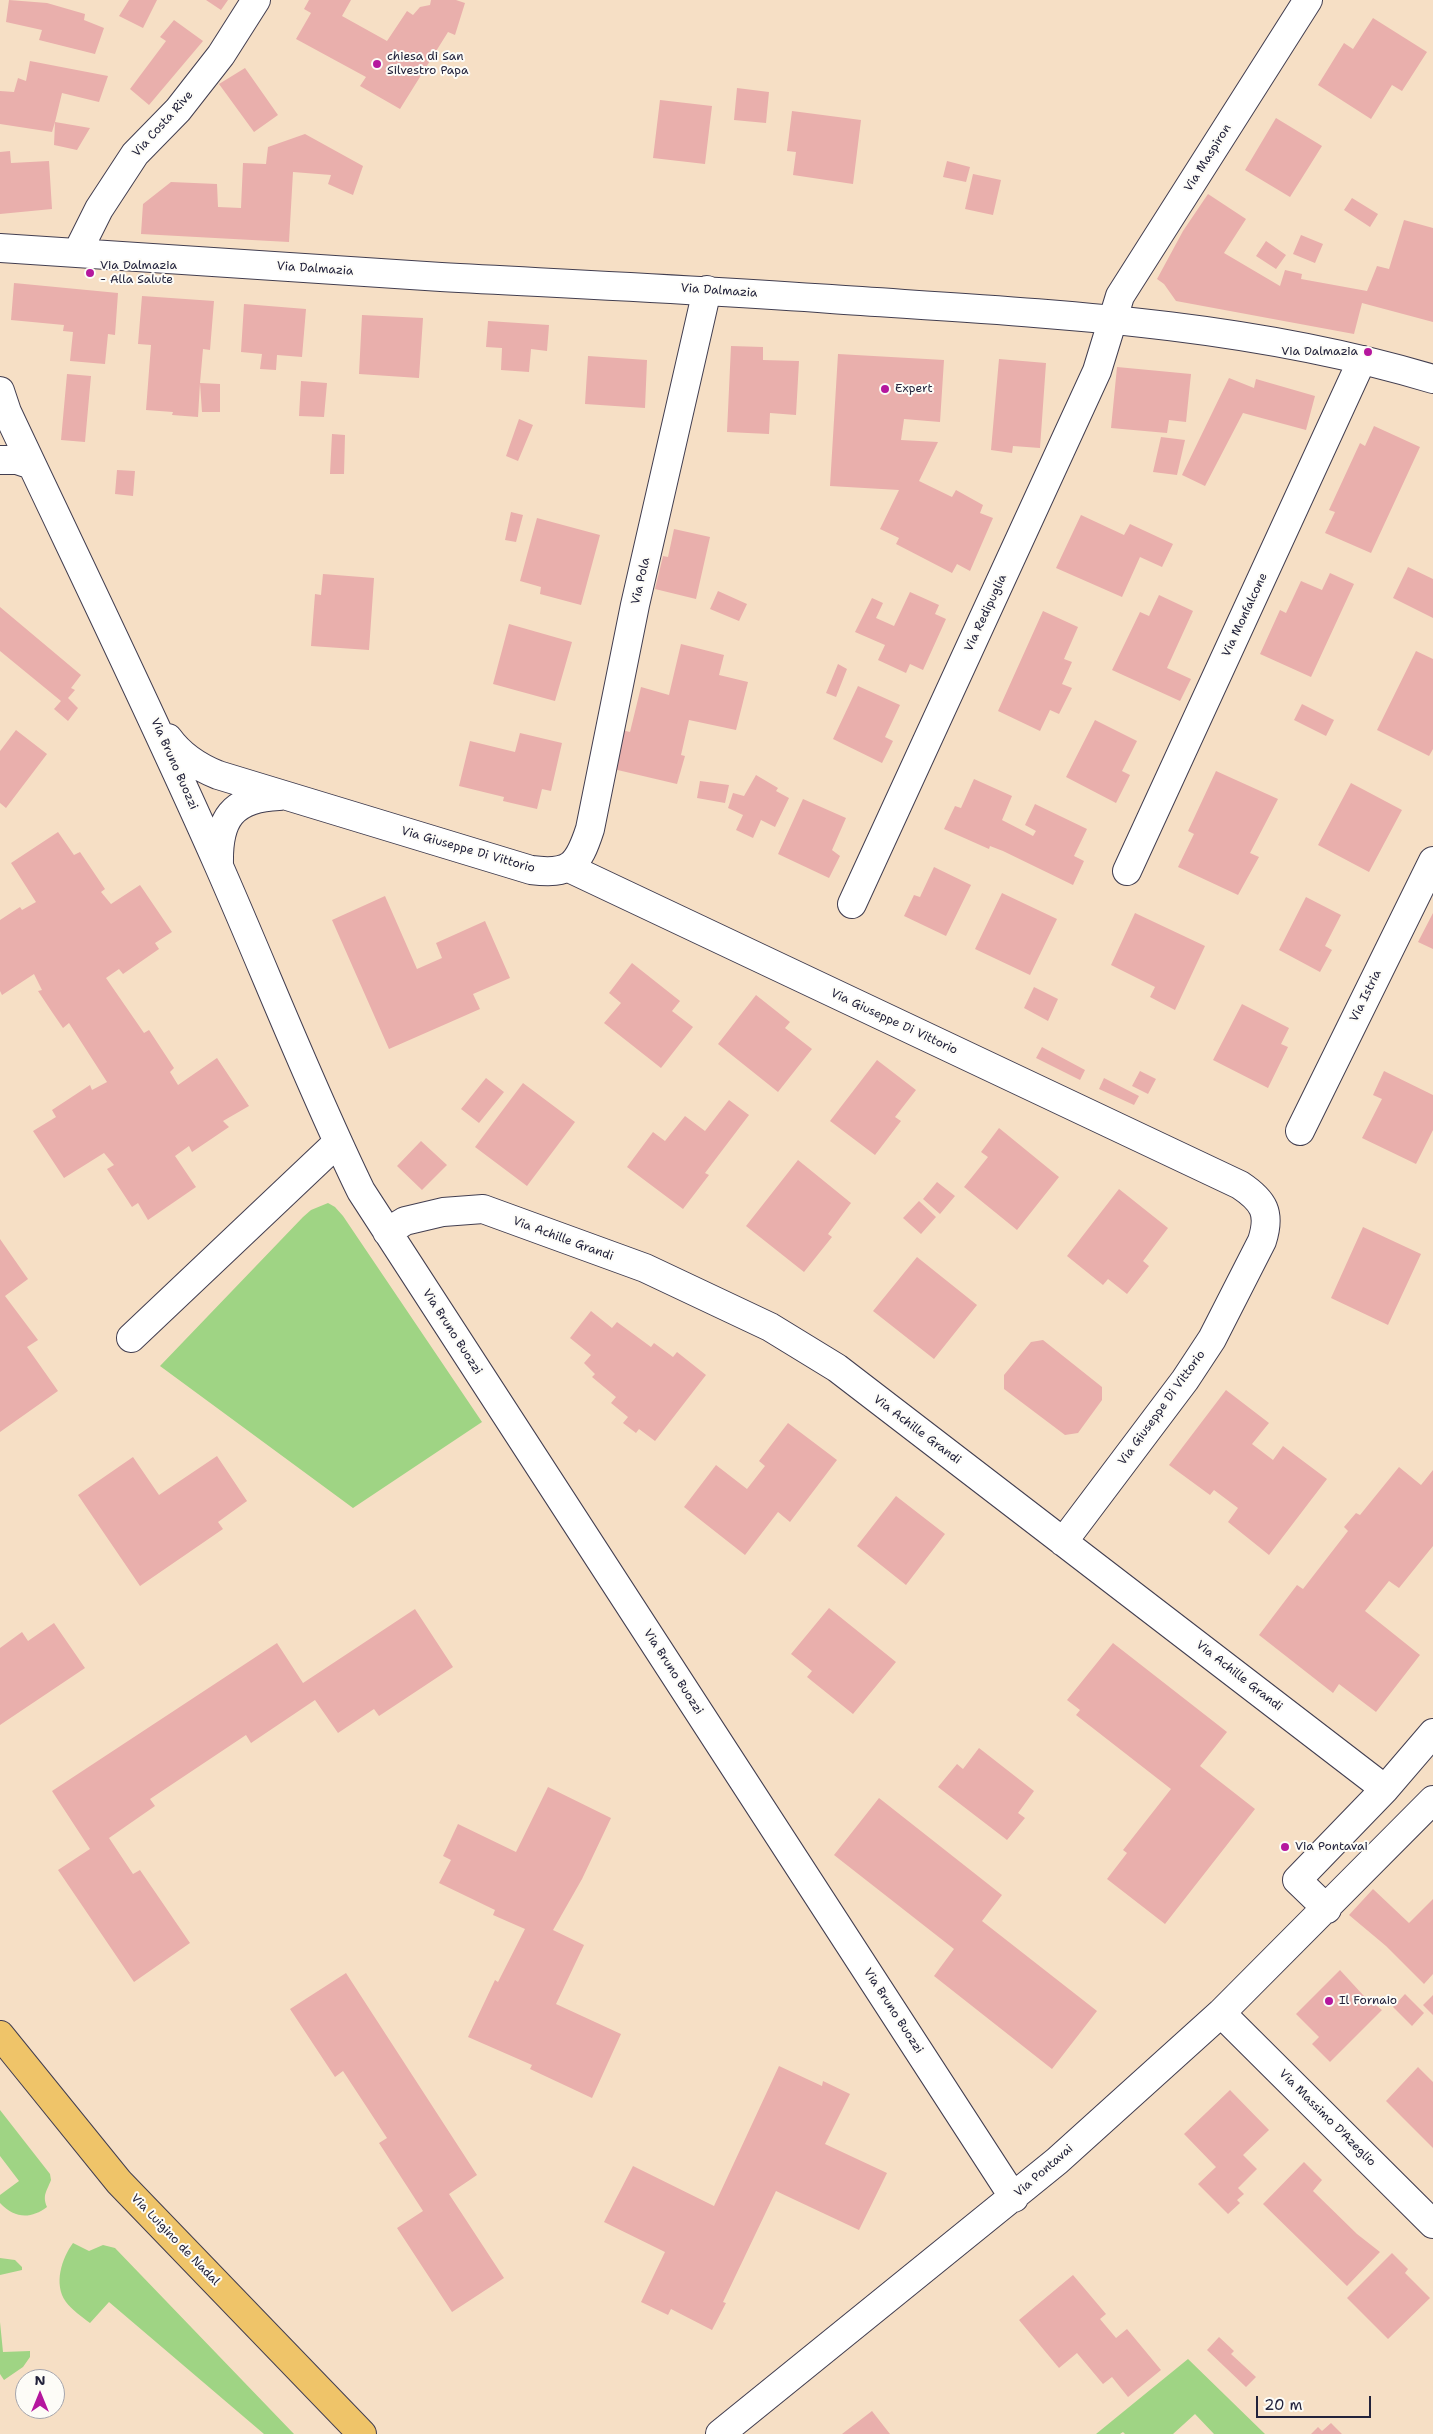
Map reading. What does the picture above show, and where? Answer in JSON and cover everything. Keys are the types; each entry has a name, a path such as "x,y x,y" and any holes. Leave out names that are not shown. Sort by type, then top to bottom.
{"main road":[{"name":"Via Luigino de Nadal","path":"0,2035 119,2182 362,2434"}],"street":[{"name":"Via Costa Rive","path":"77,253 99,209 135,154 178,110 216,62 256,0"},
{"name":"Via Maspiron","path":"1112,318 1120,296 1308,0"},
{"name":"Via Dalmazia","path":"0,248 424,276 707,290 1112,318 1180,326 1362,360 1433,378"},
{"name":"Via Pola","path":"569,868 582,851 590,829 635,605 707,290"},
{"name":"Via Redipuglia","path":"852,904 1098,371 1107,345 1112,318"},
{"name":"Via Monfalcone","path":"1127,871 1362,360"},
{"name":"Via Bruno Buozzi","path":"0,391 7,412 32,466 154,721 219,866 337,1142 361,1191 1014,2198"},
{"path":"0,460 17,460 32,466"},
{"name":"Via Giuseppe Di Vittorio","path":"154,721 173,745 201,768 286,796 531,870 559,872 569,868 1240,1185 1253,1194 1262,1204 1266,1229 1262,1241 1212,1339 1185,1380 1064,1542"},
{"path":"219,866 220,836 227,816 234,809 253,799 286,796"},
{"name":"Via Istria","path":"1300,1131 1433,861"},
{"path":"131,1338 337,1142"},
{"name":"Via Achille Grandi","path":"388,1232 405,1221 443,1212 483,1209 645,1268 770,1327 837,1368 1385,1789"},
{"path":"1326,1910 1297,1880 1385,1789 1433,1733"},
{"name":"Via Pontavai","path":"720,2434 1014,2198 1221,2013 1430,1809"},
{"name":"Via Massimo D'Azeglio","path":"1221,2013 1433,2224"}],"green space":[{"path":"328,1203 335,1207 343,1216 482,1422 353,1508 160,1366 303,1217 311,1210"},
{"path":"0,2110 50,2174 51,2180 45,2196 47,2207 35,2214 23,2216 11,2212 0,2203 0,2195 19,2181 0,2156"},
{"path":"73,2243 89,2251 103,2245 115,2248 294,2434 264,2434 109,2302 90,2323 74,2311 66,2302 60,2287 60,2271 65,2256"},
{"path":"0,2258 15,2260 22,2267 22,2270 0,2275"},
{"path":"0,2322 3,2352 30,2351 30,2357 23,2367 15,2369 15,2372 4,2380 0,2374"},
{"path":"1188,2359 1265,2434 1214,2434 1195,2414 1173,2434 1125,2434 1123,2432 1120,2434 1096,2434"}],"building":[{"path":"9,0 47,3 85,14 84,20 104,28 95,54 39,40 42,30 6,22"},
{"path":"129,0 157,0 143,28 119,16"},
{"path":"206,0 228,0 221,10"},
{"name":"chiesa di San Silvestro Papa","path":"309,0 351,0 342,16 387,41 407,11 413,15 420,7 430,5 431,0 456,0 465,3 455,35 448,32 400,109 360,86 366,77 296,39 311,13 304,9"},
{"path":"1373,18 1427,52 1402,91 1392,85 1371,119 1318,85 1344,43 1353,49"},
{"path":"174,20 203,41 149,105 130,89 166,41 160,37"},
{"path":"30,61 108,76 99,102 62,93 52,132 0,124 0,91 14,92 18,78 26,81"},
{"path":"245,68 278,115 254,132 219,84"},
{"path":"737,88 769,92 766,123 734,120"},
{"path":"660,100 712,106 705,164 653,158"},
{"path":"792,111 861,120 853,184 793,175 796,152 787,151"},
{"path":"1276,118 1322,146 1290,197 1245,170"},
{"path":"55,122 90,128 77,150 54,145"},
{"path":"305,134 363,166 353,195 328,184 331,175 293,172 289,242 141,234 143,204 171,182 217,184 218,207 241,208 243,163 266,164 268,147"},
{"path":"10,151 11,163 49,161 52,209 0,214 0,152"},
{"path":"947,161 970,167 966,182 943,177"},
{"path":"973,174 1001,180 993,215 965,209"},
{"path":"1208,194 1246,219 1224,253 1280,286 1285,270 1302,274 1301,279 1367,291 1377,266 1389,269 1404,220 1433,228 1433,322 1362,303 1354,334 1176,301 1164,284 1157,279 1183,231"},
{"path":"1352,198 1378,214 1370,227 1344,210"},
{"path":"1301,235 1323,244 1315,263 1293,254"},
{"path":"1266,241 1286,255 1276,269 1256,256"},
{"path":"14,283 118,293 115,335 108,334 105,364 70,361 73,332 63,331 64,325 11,320"},
{"path":"142,296 214,301 210,350 203,349 198,417 172,415 173,412 146,410 151,345 138,344"},
{"path":"244,304 306,309 302,357 277,355 276,370 260,369 262,354 241,352"},
{"path":"362,315 423,318 419,378 359,374"},
{"path":"488,321 549,325 547,351 531,349 529,372 501,370 502,348 486,347"},
{"path":"731,346 763,347 763,360 799,361 796,415 770,413 769,434 727,432"},
{"path":"838,354 944,360 940,422 904,419 901,440 938,442 919,481 952,497 956,490 983,505 980,513 993,518 970,571 957,564 952,573 896,544 899,538 880,529 899,490 830,486"},
{"path":"588,356 647,360 645,408 585,404"},
{"path":"999,359 1046,363 1040,448 1013,446 1012,453 991,450"},
{"path":"1117,367 1191,374 1186,422 1169,420 1167,433 1111,428"},
{"path":"67,374 91,376 85,442 61,440"},
{"path":"1229,378 1254,388 1256,379 1315,396 1306,430 1243,413 1205,486 1182,475"},
{"path":"301,381 327,383 324,417 299,416"},
{"path":"200,383 220,384 220,412 202,412"},
{"path":"519,419 533,425 518,461 506,456"},
{"path":"1374,426 1420,447 1371,553 1325,533 1335,512 1329,510 1360,443 1365,446"},
{"path":"332,434 345,435 344,474 330,474"},
{"path":"1161,437 1185,440 1177,475 1153,472"},
{"path":"117,470 135,471 133,496 115,494"},
{"path":"511,512 523,515 516,542 505,540"},
{"path":"1081,515 1124,535 1130,524 1173,544 1162,567 1140,557 1122,597 1056,568"},
{"path":"537,518 600,535 581,605 540,594 541,587 520,581"},
{"path":"674,529 710,537 696,599 655,589 663,556 668,557"},
{"path":"1408,567 1433,579 1433,618 1393,598"},
{"path":"1330,573 1354,584 1311,677 1260,654 1280,610 1286,613 1301,581 1322,590"},
{"path":"323,574 374,578 369,650 311,646 315,594 321,595"},
{"path":"718,591 747,604 739,621 710,609"},
{"path":"910,592 939,605 935,614 946,619 923,670 910,664 906,673 878,660 885,645 855,632 872,598 883,603 876,618 894,626"},
{"path":"1159,595 1193,611 1167,668 1191,679 1180,701 1112,670 1140,612 1149,616"},
{"path":"0,607 81,675 71,688 75,690 68,698 78,708 68,721 54,709 61,701 0,651"},
{"path":"1043,611 1078,627 1064,659 1072,662 1062,684 1072,688 1059,714 1050,710 1040,731 998,711"},
{"path":"509,624 572,642 555,701 493,684"},
{"path":"681,644 724,655 719,675 748,682 736,730 689,720 681,755 685,756 677,784 609,768 617,729 630,732 641,687 669,695"},
{"path":"1416,651 1433,659 1433,749 1429,756 1377,730"},
{"path":"838,664 847,669 836,697 826,693"},
{"path":"858,686 900,705 885,737 893,741 882,763 833,739"},
{"path":"1302,704 1334,720 1326,736 1294,720"},
{"path":"1095,720 1137,741 1122,771 1130,775 1116,803 1066,777"},
{"path":"16,730 47,754 6,808 0,803 0,751"},
{"path":"520,733 562,743 551,791 542,789 537,809 503,801 504,797 459,786 470,741 515,752"},
{"path":"1216,771 1278,799 1250,853 1259,857 1238,895 1178,867 1194,834 1188,831"},
{"path":"756,775 778,788 776,791 789,798 775,827 761,820 753,838 736,830 743,815 728,808 733,793 744,796"},
{"path":"974,779 1012,796 1002,820 1033,836 1036,831 1025,825 1035,804 1087,829 1074,856 1084,861 1073,885 1003,851 990,846 989,849 944,829 955,806 961,808"},
{"path":"700,781 729,785 725,803 697,798"},
{"path":"1351,783 1402,810 1369,872 1318,845"},
{"path":"803,799 846,818 832,850 840,856 829,878 778,854"},
{"path":"58,832 74,855 80,852 105,889 101,892 111,904 140,885 172,932 155,943 159,949 123,974 119,969 106,978 144,1033 149,1030 174,1068 170,1072 178,1085 217,1058 249,1106 223,1121 229,1127 192,1152 189,1146 175,1156 196,1187 148,1220 138,1203 132,1207 107,1169 114,1165 104,1153 64,1178 33,1131 56,1117 52,1110 90,1085 92,1090 107,1082 69,1023 63,1028 52,1012 38,991 42,990 34,974 2,995 0,991 0,920 20,907 22,910 36,902 11,863"},
{"path":"934,867 971,885 946,936 904,916 914,895 920,897"},
{"path":"1002,893 1057,919 1030,975 975,949"},
{"path":"385,896 417,969 442,958 436,943 485,921 510,978 473,994 480,1009 389,1049 332,920"},
{"path":"1306,897 1341,915 1325,946 1332,950 1320,972 1279,950"},
{"path":"1135,913 1205,946 1175,1010 1150,997 1155,987 1111,965"},
{"path":"1433,913 1433,949 1418,942"},
{"path":"632,963 680,1001 672,1011 693,1027 661,1068 604,1023 621,1003 609,993"},
{"path":"1034,987 1058,999 1048,1021 1024,1008"},
{"path":"756,995 790,1022 785,1028 812,1049 778,1092 718,1044"},
{"path":"1242,1004 1289,1028 1281,1044 1288,1047 1268,1088 1213,1060"},
{"path":"1042,1047 1085,1070 1080,1080 1036,1058"},
{"path":"877,1060 916,1090 895,1117 901,1121 875,1155 830,1121"},
{"path":"1140,1071 1156,1079 1148,1094 1132,1086"},
{"path":"1384,1071 1433,1095 1433,1130 1416,1164 1362,1138 1382,1099 1373,1095"},
{"path":"486,1078 504,1092 479,1123 461,1109"},
{"path":"1104,1078 1139,1096 1134,1105 1099,1089"},
{"path":"523,1083 575,1122 527,1186 475,1147"},
{"path":"729,1100 749,1115 705,1173 709,1175 683,1209 627,1167 653,1132 665,1141 685,1116 705,1131"},
{"path":"999,1128 1059,1177 1017,1230 964,1187 988,1157 981,1152"},
{"path":"421,1141 447,1165 422,1190 397,1166"},
{"path":"798,1160 851,1203 828,1234 832,1237 804,1272 746,1226"},
{"path":"937,1182 955,1196 940,1214 923,1199"},
{"path":"1119,1189 1168,1228 1143,1261 1149,1266 1127,1294 1108,1279 1103,1285 1067,1256"},
{"path":"919,1201 936,1217 921,1234 903,1218"},
{"path":"1363,1227 1421,1254 1388,1325 1331,1298"},
{"path":"0,1239 28,1279 5,1296 38,1340 27,1347 58,1391 0,1432"},
{"path":"917,1257 977,1305 934,1359 873,1311"},
{"path":"591,1311 612,1328 617,1322 651,1347 654,1343 673,1357 677,1352 706,1375 655,1441 639,1429 636,1433 623,1423 628,1417 611,1403 616,1397 592,1377 595,1374 584,1363 591,1355 570,1338"},
{"path":"1043,1340 1102,1387 1102,1400 1078,1433 1065,1435 1004,1389 1004,1375 1031,1342"},
{"path":"1226,1390 1269,1423 1252,1444 1273,1460 1283,1446 1327,1479 1269,1555 1228,1522 1238,1508 1214,1490 1210,1495 1169,1465"},
{"path":"788,1423 837,1460 790,1522 778,1512 745,1555 684,1507 716,1465 747,1489 765,1466 759,1461"},
{"path":"217,1456 247,1501 218,1522 223,1529 140,1586 78,1495 133,1457 159,1495"},
{"path":"1399,1467 1421,1485 1433,1470 1433,1546 1399,1588 1389,1581 1365,1611 1420,1655 1376,1712 1339,1684 1333,1693 1259,1635 1297,1585 1303,1589 1348,1531 1344,1527 1356,1513 1360,1515"},
{"path":"896,1496 945,1534 906,1585 857,1546"},
{"path":"829,1608 896,1662 853,1714 807,1677 812,1671 791,1654"},
{"path":"415,1609 453,1667 379,1716 374,1709 338,1733 315,1700 251,1743 246,1735 150,1799 155,1806 109,1838 133,1874 140,1870 190,1943 134,1982 58,1870 90,1849 52,1791 277,1643 303,1683"},
{"path":"54,1623 85,1668 0,1725 0,1648 22,1632 28,1641"},
{"path":"1113,1643 1227,1732 1200,1766 1255,1809 1165,1924 1107,1879 1127,1853 1123,1850 1171,1789 1076,1715 1080,1710 1067,1700"},
{"path":"979,1748 1034,1791 1018,1813 1025,1818 1007,1840 938,1787 957,1764 963,1769"},
{"path":"548,1787 611,1818 582,1879 553,1930 584,1945 556,2004 621,2034 592,2098 530,2069 532,2065 468,2037 495,1980 498,1982 525,1929 493,1915 495,1910 439,1883 451,1860 443,1856 458,1824 516,1852"},
{"path":"879,1798 1002,1895 982,1921 1097,2011 1052,2069 934,1976 954,1949 834,1855"},
{"path":"1373,1889 1409,1923 1433,1899 1433,1974 1424,1984 1386,1946 1349,1915"},
{"path":"1340,1970 1363,1995 1382,2010 1330,2062 1312,2044 1319,2037 1296,2014"},
{"path":"346,1973 477,2175 449,2194 504,2278 452,2312 397,2228 423,2211 379,2143 387,2138 343,2071 335,2077 290,2009"},
{"path":"1405,1994 1424,2013 1412,2026 1393,2007"},
{"path":"1433,1995 1433,2015 1423,2005"},
{"path":"779,2066 822,2086 823,2081 850,2094 825,2144 887,2173 859,2230 776,2191 723,2302 726,2303 712,2330 671,2309 668,2315 641,2302 665,2252 604,2222 633,2166 714,2206"},
{"path":"1418,2067 1433,2082 1433,2148 1386,2101"},
{"path":"1230,2090 1269,2130 1243,2155 1257,2169 1238,2188 1244,2194 1237,2200 1240,2203 1228,2214 1198,2184 1216,2167 1184,2134"},
{"path":"1304,2162 1322,2180 1313,2191 1357,2234 1380,2252 1347,2286 1263,2204"},
{"path":"1392,2253 1408,2269 1405,2273 1430,2298 1388,2339 1347,2298"},
{"path":"1073,2275 1106,2314 1100,2319 1116,2338 1127,2329 1161,2370 1128,2397 1112,2377 1103,2384 1077,2353 1059,2368 1019,2320"},
{"path":"1219,2337 1234,2351 1231,2354 1256,2377 1246,2387 1207,2350"},
{"path":"872,2411 890,2434 842,2434"},
{"path":"1331,2423 1342,2434 1311,2434 1318,2427 1322,2431"}],"place":[{"name":"chiesa di San Silvestro Papa","path":"377,64"},
{"name":"Via Dalmazia - Alla Salute","path":"90,273"},
{"name":"Via Dalmazia","path":"1368,352"},
{"name":"Expert","path":"885,389"},
{"name":"Via Pontavai","path":"1285,1847"},
{"name":"Il Fornaio","path":"1329,2001"}]}
